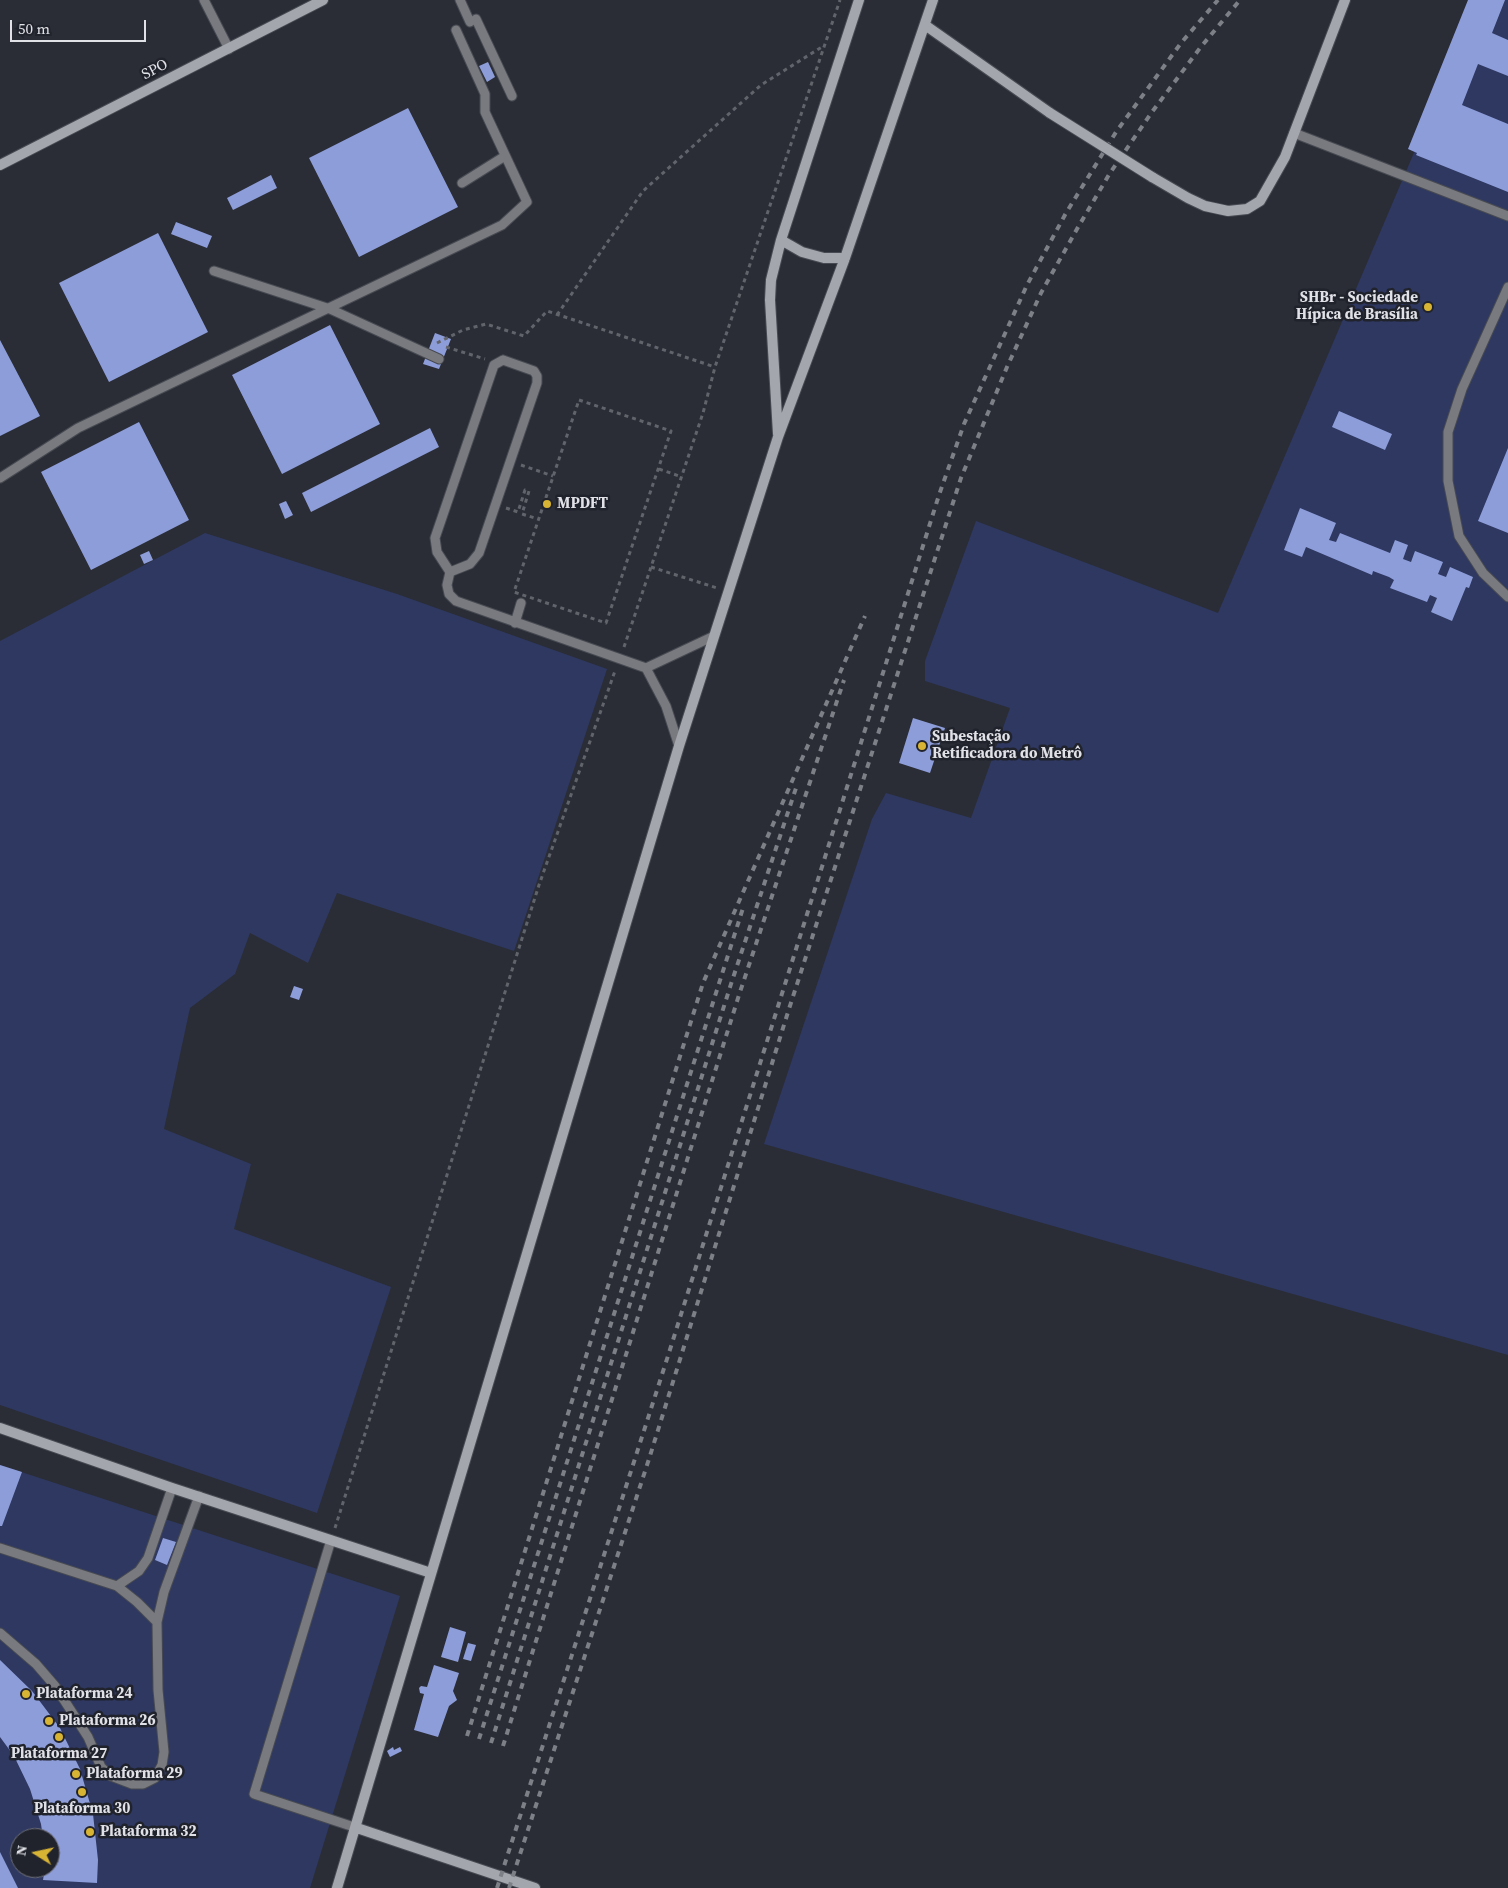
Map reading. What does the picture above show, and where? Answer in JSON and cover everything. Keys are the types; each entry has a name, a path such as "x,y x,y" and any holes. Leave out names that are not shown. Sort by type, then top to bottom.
{"street":[{"name":"SPO","path":"0,165 323,0"},
{"path":"778,437 770,300 771,280 781,240 859,0"},
{"path":"337,1888 357,1828 431,1573 679,746 778,437 845,258 933,0"},
{"path":"925,25 1050,113 1152,177 1205,206 1228,211 1247,209 1260,201 1269,188 1286,156 1345,0"},
{"path":"781,240 802,252 824,258 845,258"},
{"path":"0,1428 172,1488 431,1573"},
{"path":"357,1828 535,1888"}],"lane":[{"path":"204,0 229,49"},
{"path":"460,0 473,20 512,96"},
{"path":"0,478 78,428 502,225 527,202 485,112 485,94 456,30"},
{"path":"1294,133 1508,216"},
{"path":"462,182 505,156"},
{"path":"214,271 330,309 439,359"},
{"path":"1508,287 1462,389 1448,432 1448,481 1459,536 1483,573 1508,597"},
{"path":"503,360 534,371 537,376 537,383 480,553 470,564 450,572 437,552 435,538 494,365 503,360"},
{"path":"450,572 446,585 449,594 456,601 646,668 666,706 679,746"},
{"path":"515,623 521,602"},
{"path":"646,668 714,636"},
{"path":"117,1586 138,1571 148,1558 172,1488"},
{"path":"0,1633 36,1664 55,1686 88,1737 101,1767 111,1776 122,1781 143,1784 155,1778 162,1765 164,1752 158,1690 157,1622 164,1592 199,1496"},
{"path":"331,1540 254,1794 357,1828"},
{"path":"0,1548 117,1586 157,1622"}],"path":[{"path":"331,1540 536,894 620,659 682,477 703,413 715,367 840,0"},
{"path":"558,315 643,190 761,85 825,45"},
{"path":"494,365 484,359 435,344 463,330 486,324 524,336 547,311 715,367"},
{"path":"579,400 671,431 659,469 606,623 514,592 579,400"},
{"path":"526,467 553,476"},
{"path":"659,469 682,477"},
{"path":"496,504 518,512 525,490 530,491 522,514 538,519"},
{"path":"651,567 728,592"}],"shaded area":[{"path":"1479,0 1508,0 1508,1355 764,1144 872,819 886,793 971,818 1010,708 925,681 925,661 976,521 1218,613"},
{"path":"205,533 397,594 607,669 514,951 337,893 308,963 250,933 235,974 190,1008 164,1129 251,1164 234,1229 391,1287 317,1513 0,1405 0,641"},
{"path":"0,1465 400,1596 310,1888 0,1888"}],"building":[{"path":"1468,0 1505,0 1492,33 1508,40 1508,76 1478,64 1462,105 1508,124 1508,192 1416,155 1417,153 1408,149"},
{"path":"488,62 495,77 487,82 479,66"},
{"path":"408,108 458,207 359,257 309,158"},
{"path":"271,175 277,188 233,210 227,198"},
{"path":"176,222 212,236 207,248 171,234"},
{"path":"158,233 208,332 109,382 59,283"},
{"path":"330,325 380,424 282,474 232,375"},
{"path":"435,333 451,339 439,369 423,364"},
{"path":"0,340 40,416 0,436"},
{"path":"1339,411 1392,434 1385,450 1332,427"},
{"path":"139,422 189,520 91,570 41,472"},
{"path":"430,428 439,447 311,512 302,493"},
{"path":"1508,448 1508,533 1478,521"},
{"path":"286,501 293,515 285,519 279,504"},
{"path":"1300,508 1336,523 1329,540 1336,542 1340,533 1390,553 1395,540 1408,545 1403,559 1411,562 1415,551 1443,562 1438,574 1446,577 1450,567 1473,577 1469,588 1466,587 1452,621 1431,612 1437,598 1430,595 1427,602 1390,588 1394,580 1389,577 1373,571 1372,575 1306,547 1302,557 1284,550"},
{"path":"149,551 153,560 144,564 140,555"},
{"name":"Subestação Retificadora do Metrô","path":"913,718 945,728 930,773 899,763"},
{"path":"294,986 303,989 299,1000 290,997"},
{"path":"0,1465 22,1472 2,1526 0,1526"},
{"path":"163,1538 176,1542 167,1565 155,1560"},
{"path":"450,1627 466,1632 458,1662 441,1657"},
{"path":"468,1643 476,1645 471,1661 463,1659"},
{"path":"0,1660 32,1691 60,1728 80,1769 93,1814 98,1860 97,1883 43,1880 43,1878 60,1878 60,1828 42,1828 30,1789 14,1756 0,1737"},
{"path":"434,1665 459,1673 453,1691 457,1700 449,1706 438,1737 414,1730 424,1694 420,1693 419,1688 421,1686 427,1687"},
{"path":"393,1747 394,1750 400,1747 402,1751 390,1757 387,1751"},
{"path":"0,1852 10,1872 10,1878 13,1878 18,1888 0,1888"}],"railway":[{"path":"497,1888 667,1359 939,495 964,424 1027,285 1066,213 1116,132 1181,43 1218,0"},
{"path":"509,1888 649,1459 788,1012 961,478 1007,367 1041,293 1077,229 1110,173 1152,112 1200,48 1240,0"},
{"path":"467,1736 703,983 865,616"},
{"path":"503,1746 739,995 844,680"},
{"path":"491,1743 731,984 796,788"},
{"path":"479,1739 743,908"}],"place":[{"name":"SHBr - Sociedade Hípica de Brasília","path":"1428,307"},
{"name":"MPDFT","path":"547,504"},
{"name":"Subestação Retificadora do Metrô","path":"922,746"},
{"name":"Plataforma 24","path":"26,1694"},
{"name":"Plataforma 26","path":"49,1721"},
{"name":"Plataforma 27","path":"59,1737"},
{"name":"Plataforma 29","path":"76,1774"},
{"name":"Plataforma 30","path":"82,1792"},
{"name":"Plataforma 32","path":"90,1832"}]}
